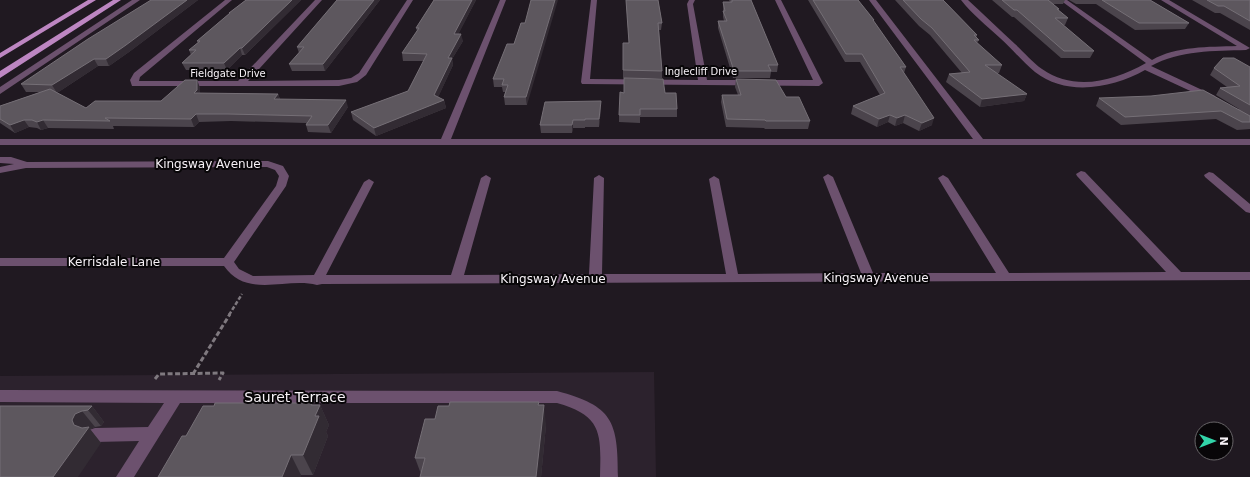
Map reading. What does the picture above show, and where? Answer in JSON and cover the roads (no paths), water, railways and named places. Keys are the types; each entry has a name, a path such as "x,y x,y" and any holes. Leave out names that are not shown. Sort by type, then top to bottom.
{"main road":[{"path":"0,56 93,0"},
{"path":"0,75 118,0"}],"street":[{"path":"0,91 137,0"},
{"name":"Fieldgate Drive","path":"230,0 137,76 134,80 135,84 339,83 354,80 362,75 410,0"},
{"path":"240,84 319,0"},
{"path":"445,142 503,0"},
{"name":"Inglecliff Drive","path":"594,0 585,82 819,83 778,0"},
{"path":"692,0 690,4 702,82"},
{"path":"872,0 980,142"},
{"path":"964,0 1039,71 1055,79 1072,84 1091,85 1114,81 1162,57 1197,50 1248,49"},
{"path":"1063,0 1148,65 1218,102"},
{"path":"1164,0 1248,49"},
{"path":"0,142 1250,142"},
{"name":"Kingsway Avenue","path":"0,160 11,160 26,165"},
{"name":"Kingsway Avenue","path":"0,170 26,165 268,164 279,168 284,176 281,186 228,262 235,272 252,280 1250,276"},
{"path":"1081,174 1178,277"},
{"path":"1208,175 1250,210"},
{"path":"828,177 869,278"},
{"path":"456,280 486,178"},
{"path":"595,279 599,178"},
{"path":"943,178 1006,278"},
{"path":"714,179 733,279"},
{"path":"317,280 369,182"},
{"name":"Kerrisdale Lane","path":"0,262 228,262"},
{"name":"Sauret Terrace","path":"0,396 556,397 573,400 588,407 600,418 608,432 610,448 609,477"},
{"path":"125,477 176,396"},
{"path":"95,435 152,434"}]}
